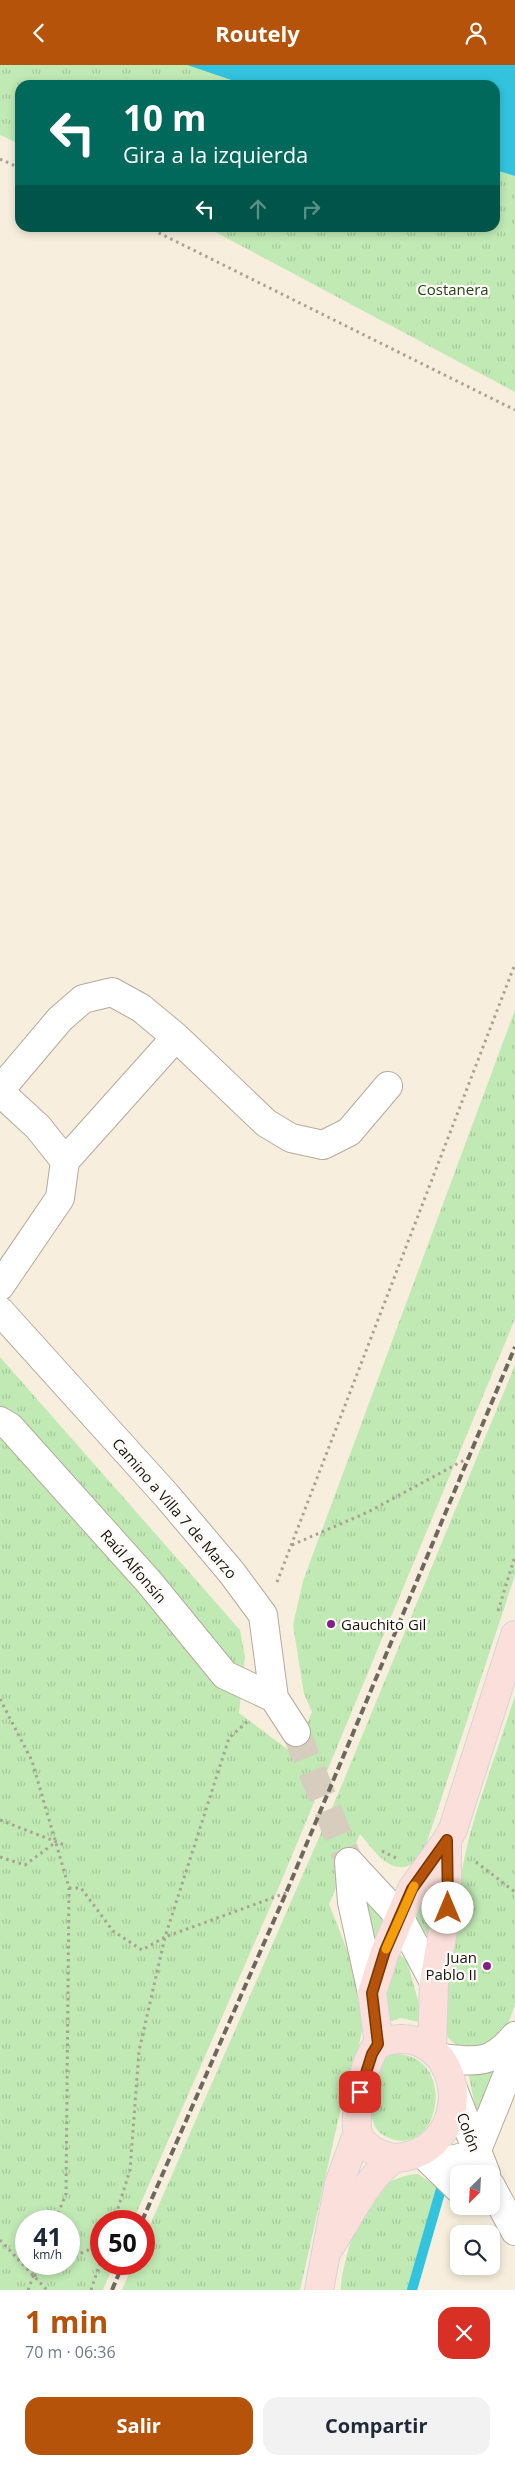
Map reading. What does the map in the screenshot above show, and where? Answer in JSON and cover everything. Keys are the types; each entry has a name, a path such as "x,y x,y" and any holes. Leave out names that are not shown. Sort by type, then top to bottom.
{"main road":[{"path":"319,2290 340,2184 358,2132 356,2117 360,2092 372,2054 378,2044 372,1993 399,1916 412,1889 447,1840 515,1635"},
{"path":"436,2053 434,1982 448,1908 447,1840"},
{"path":"358,2132 370,2148 381,2156 427,2158 448,2120 453,2089 450,2073 436,2053 416,2041 399,2038 378,2044"},
{"path":"329,2247 378,2173 394,2158"}],"street":[{"path":"65,1161 38,1127 0,1091 60,1019 83,999 112,992 141,1008 176,1037 266,1123 291,1138 323,1145 349,1132 388,1086"},
{"path":"0,1286 60,1198 65,1161 176,1037"},
{"name":"Camino a Villa 7 de Marzo","path":"0,1311 167,1496 232,1573 263,1615 274,1698 296,1732"},
{"name":"Raúl Alfonsín","path":"0,1421 10,1427 149,1582 224,1675 274,1698"},
{"path":"372,1993 352,1902 349,1862 399,1916 434,1982"},
{"path":"436,2053 470,2061 490,2057 501,2053 515,2036"},
{"path":"427,2158 468,2156 481,2162 515,2056"},
{"name":"Colón","path":"453,2089 481,2162"},
{"path":"427,2158 450,2180"},
{"path":"500,2203 515,2232"},
{"path":"491,2215 515,2232"}],"path":[{"path":"0,159 15,166"},
{"path":"157,232 515,410"},
{"path":"263,1615 292,1545 515,965"},
{"path":"292,1545 368,1512 470,1457"},
{"path":"117,2210 130,2170 139,2051 165,1937 229,1738 274,1698"},
{"path":"0,1699 32,1761 69,1888 66,2194 59,2210"},
{"path":"0,1820 67,1845"},
{"path":"0,1857 25,1865 56,1841"},
{"path":"69,1888 81,1888 113,1931 142,1950 165,1937 286,1893"},
{"path":"0,2240 47,2290"},
{"path":"91,2290 96,2275"},
{"path":"28,2290 34,2276"}],"green space":[{"path":"0,65 187,65 231,80 15,80 15,142 0,135"},
{"name":"Costanera","path":"500,172 515,176 515,392 215,232 500,232"},
{"path":"515,1010 515,1319 278,1889 138,2210 90,2210 90,2275 109,2275 103,2290 0,2290 0,1357 240,1630 245,1657 239,1713 294,1754 312,1712 304,1694 293,1625 303,1581"},
{"path":"515,1365 515,1575 426,1845 416,1861 407,1866 399,1867 391,1865 384,1860 360,1834 329,1904 356,1973 363,2026 354,2069 342,2103 300,2290 122,2290 128,2275 155,2275 155,2214 341,1787"},
{"path":"515,1696 515,2005 504,2035 480,2050 464,2048 455,2044 445,2031 451,1957 456,1907 470,1834"},
{"path":"434,1881 436,1886 429,1939 414,1914 428,1883"},
{"path":"362,1894 385,1919 374,1941"},
{"path":"399,1954 407,1961 423,2018 419,2022 401,2018 388,2022 383,2015 389,1974"},
{"path":"391,2054 413,2058 428,2070 435,2087 435,2105 429,2123 418,2136 403,2141 383,2135 373,2121 371,2111 371,2100 378,2068 382,2061"},
{"path":"504,2058 477,2117 468,2071"},
{"path":"418,2174 441,2189 412,2290 341,2290 343,2270 350,2244 368,2201 378,2190 390,2182 404,2176"}],"water":[{"path":"187,65 515,65 515,176 500,172 500,80 231,80"}],"waterway":[{"path":"412,2290 441,2189"}],"tunnel":[{"path":"296,1732 349,1862"}],"railway":[{"path":"147,2210 286,1893 515,1347"},
{"path":"112,2290 118,2275"}],"slow traffic":[{"path":"386,1949 399,1916 414,1886"}],"place":[{"name":"Gauchito Gil","path":"331,1624"},
{"name":"Juan Pablo II","path":"487,1966"}],"route":[{"path":"360,2092 372,2054 378,2044 372,1993 385,1951 412,1889 447,1840 448,1908"}]}
